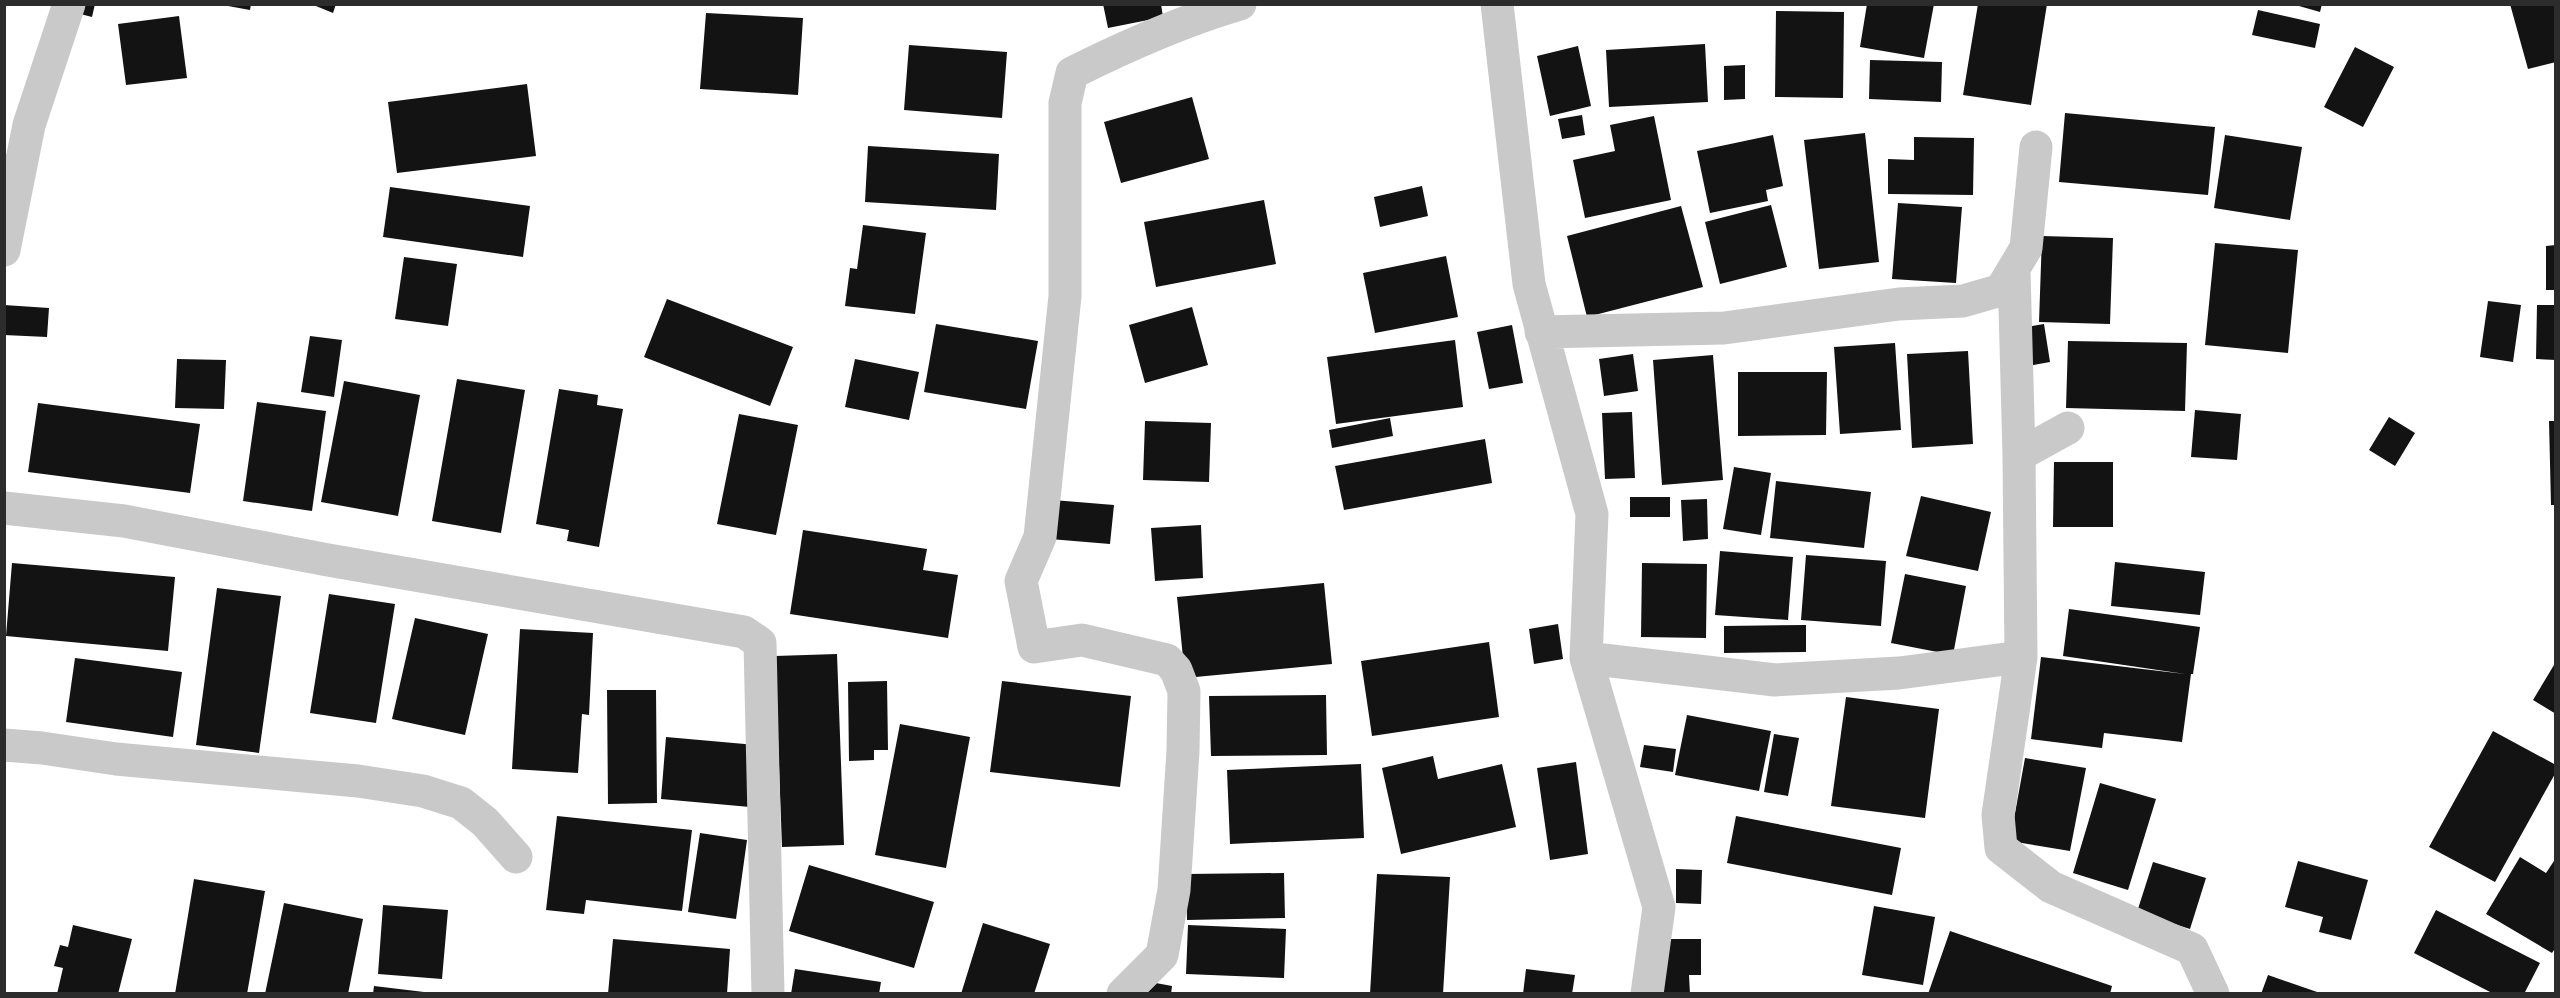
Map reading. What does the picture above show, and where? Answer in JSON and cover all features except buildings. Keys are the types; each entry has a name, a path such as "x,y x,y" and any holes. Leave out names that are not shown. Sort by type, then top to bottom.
{"street":[{"path":"4,250 29,124 69,4"},
{"path":"1123,993 1162,956 1174,890 1183,751 1184,692 1176,670 1167,660 1082,640 1034,647 1020,581 1040,537 1064,308 1065,103 1072,73 1120,49 1240,4"},
{"path":"1497,4 1529,284 1592,514 1586,658 1659,907 1647,993"},
{"path":"1541,332 1724,328 1899,303 1963,301 2001,290 2026,248 2036,147"},
{"path":"2014,270 2021,657 1998,815 2001,848 2051,887 2192,949 2213,993"},
{"path":"2019,455 2068,428"},
{"path":"4,508 124,521 340,562 744,632 760,643 768,993"},
{"path":"1586,658 1775,680 1899,674 2021,657"},
{"path":"4,745 116,759 358,781 423,791 461,803 485,822 516,857"}]}
